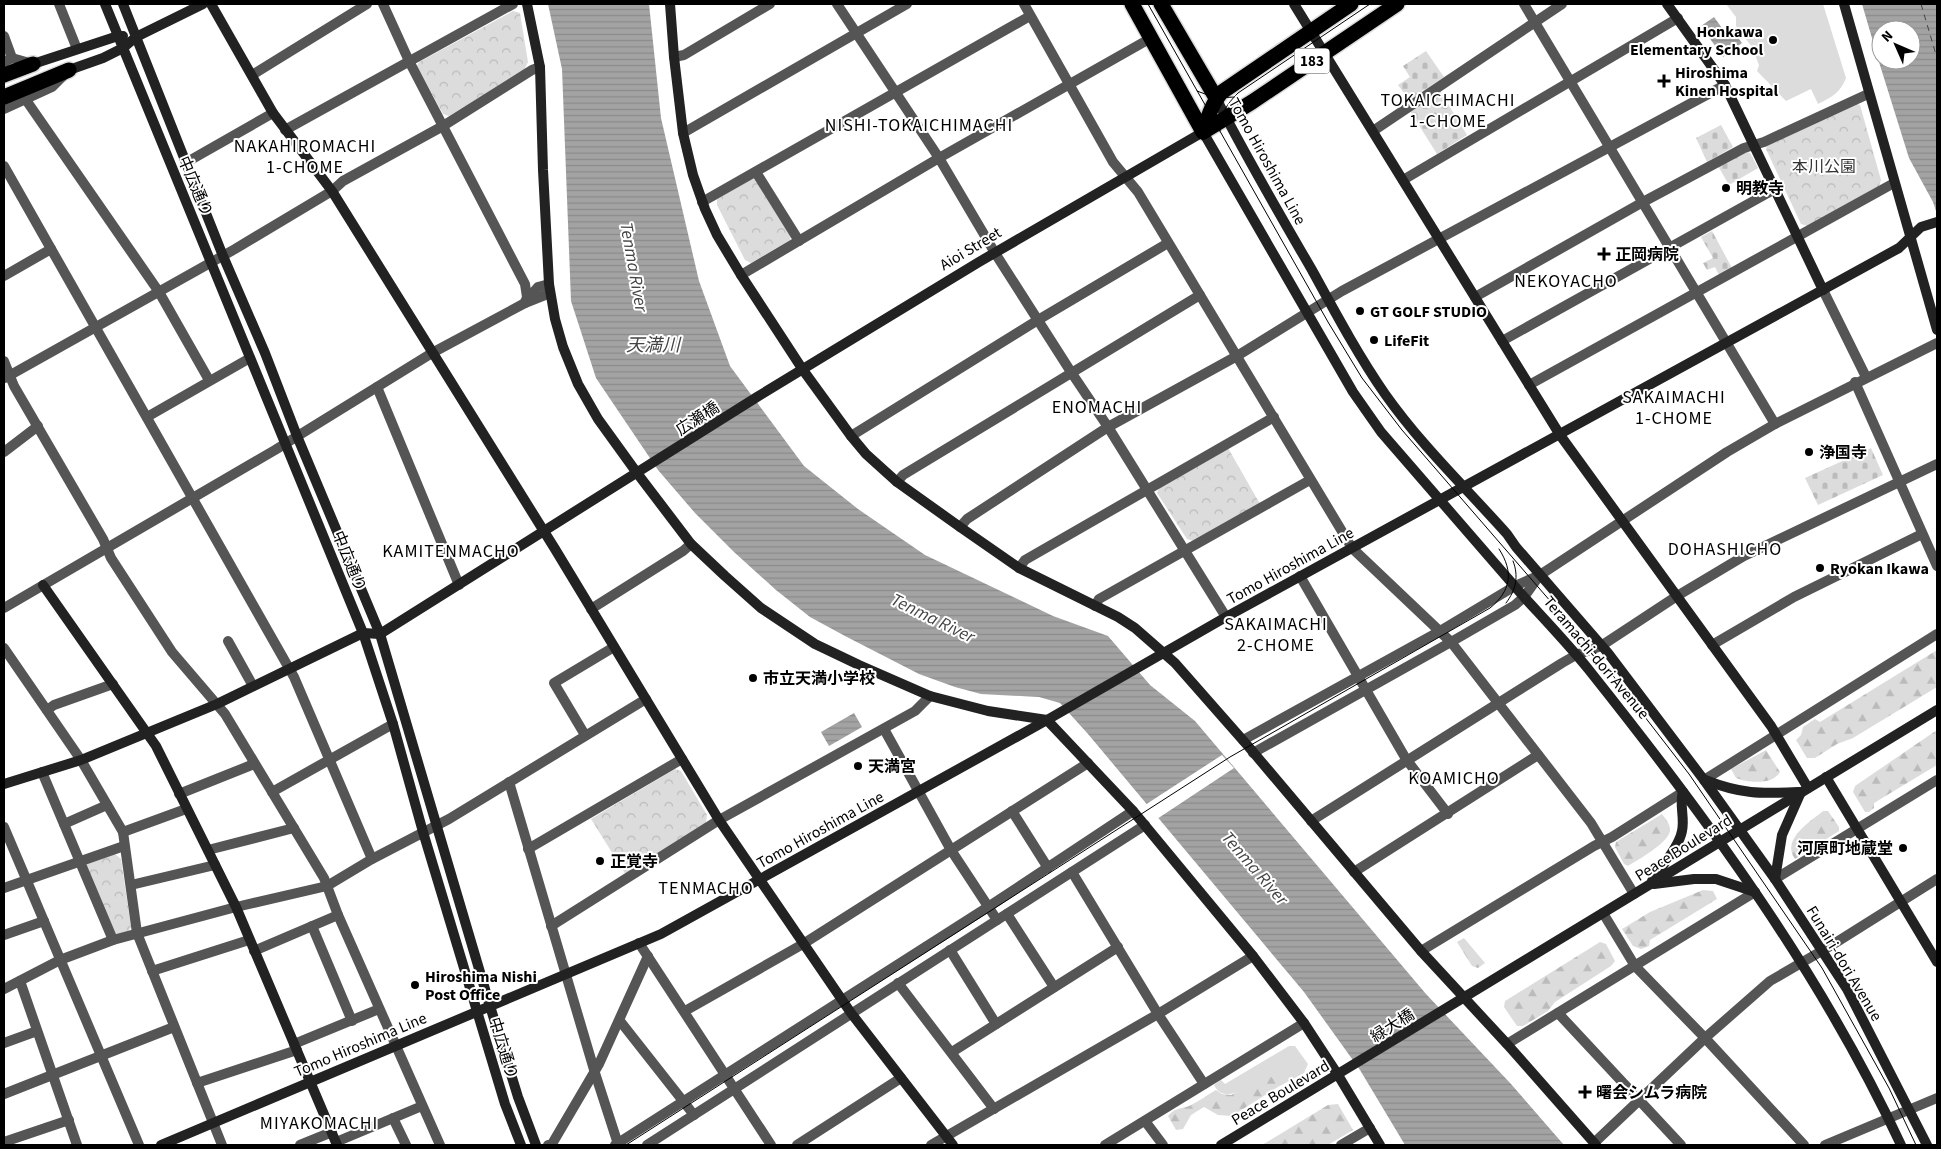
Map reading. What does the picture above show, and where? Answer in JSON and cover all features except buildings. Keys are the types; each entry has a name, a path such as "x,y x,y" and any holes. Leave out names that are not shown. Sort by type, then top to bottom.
{"highway":[{"path":"1132,4 1203,132"},
{"path":"1161,4 1216,98"},
{"name":"183","path":"1203,132 1209,112 1216,98 1222,92 1351,4"},
{"name":"Aioi Street","path":"1203,132 1227,118 1397,4"},
{"path":"8,67 33,64"},
{"path":"4,97 23,96 69,70"}],"street":[{"path":"59,4 77,49"},
{"name":"中広通り","path":"105,4 364,633 393,724 423,832 505,1104 521,1145"},
{"path":"123,4 223,256 380,634 490,1006 518,1097 536,1145"},
{"path":"69,70 103,58 123,48 136,37 203,4"},
{"path":"212,4 273,113 332,191 544,530 719,820 851,1013 954,1145"},
{"path":"252,75 367,4"},
{"path":"384,4 409,61 525,284 527,297 525,303"},
{"path":"285,130 513,4"},
{"path":"527,4 540,67 543,170 550,288 559,333 578,384 598,419 637,473 691,544 761,608 815,644 930,696 988,710 1047,720 1133,811 1253,956 1304,1023 1380,1145"},
{"path":"670,4 683,133 693,176 702,202 717,234 741,275 803,370 850,436 866,454 897,482 960,527 1019,568 1118,617 1134,628 1174,663 1311,820 1421,951 1508,1044 1596,1144 1638,1101 1705,1038 1770,982 1901,903 1937,879"},
{"path":"674,57 684,55 770,4"},
{"path":"837,4 939,158 995,253 1108,427 1226,616"},
{"path":"683,133 907,4"},
{"path":"1024,4 1068,86 1113,162 1138,192 1352,548 1452,642 1591,823 1634,894"},
{"path":"1294,4 1560,434 1776,735 1804,790"},
{"path":"1524,4 1775,424"},
{"path":"1373,131 1562,4"},
{"path":"1667,4 1725,85 1866,377"},
{"path":"1844,4 1868,94 1937,330"},
{"path":"702,202 1030,16"},
{"path":"1403,180 1678,18"},
{"path":"4,36 8,67"},
{"path":"33,64 118,36 136,37"},
{"path":"741,275 939,158 1151,38"},
{"path":"7,377 223,256 332,191 343,182 443,126 532,70 540,67"},
{"path":"960,527 966,519 1108,427 1237,356 1328,300 1609,146 1725,85"},
{"path":"1475,297 1643,202 1744,148 1868,94"},
{"path":"4,109 23,96 159,292 210,380"},
{"name":"Tomo Hiroshima Line","path":"161,1145 395,1045 640,944 1047,720 1226,616 1464,487 1408,424 1385,394 1365,363 1216,98"},
{"path":"186,162 273,113"},
{"path":"1203,132 1341,373 1381,432 1441,500"},
{"name":"Aioi Street","path":"757,397 995,253 1203,132"},
{"path":"4,166 290,668 372,860"},
{"path":"756,172 799,241"},
{"path":"1529,385 1894,183"},
{"path":"1502,341 1775,189"},
{"path":"1464,487 1899,248 1921,227 1937,222"},
{"path":"850,436 1038,320 1168,243"},
{"path":"4,276 51,249"},
{"path":"525,284 550,288"},
{"path":"525,303 538,287"},
{"path":"4,608 286,443 432,353 550,288"},
{"path":"897,482 903,475 1200,295"},
{"path":"1242,740 1440,631 1515,586 1540,575 1727,452 1775,424 1855,382 1937,343"},
{"path":"147,417 250,358"},
{"path":"4,361 7,377 38,426 111,558 172,652 225,714 327,886 379,1009 440,1145"},
{"path":"1855,382 1937,566"},
{"path":"377,387 459,585"},
{"name":"広瀬橋","path":"380,634 757,397"},
{"path":"1019,568 1025,560 1274,417"},
{"path":"4,452 38,426"},
{"path":"1311,820 1497,703 1576,655 1602,646 1677,596 1744,556 1937,464"},
{"path":"1094,606 1099,599 1310,480"},
{"name":"Teramachi-dori Avenue","path":"1464,487 1507,534 1516,547 1602,646 1740,829"},
{"name":"Teramachi-dori Avenue","path":"1441,500 1576,655 1720,841"},
{"path":"1712,645 1794,597 1922,534"},
{"path":"591,609 683,551 691,544"},
{"path":"1253,753 1515,605 1524,597 1540,575"},
{"path":"1300,576 1406,760 1448,814"},
{"path":"43,585 156,746 236,907 335,1140"},
{"path":"4,784 81,760 217,704 364,633 380,634"},
{"path":"1704,780 1937,634"},
{"path":"228,641 253,686"},
{"path":"585,735 554,683 614,647"},
{"path":"4,648 81,760 123,832 137,933 222,1145"},
{"path":"47,710 54,705 113,684"},
{"path":"551,926 719,820 915,711 930,696"},
{"path":"4,989 60,960 113,940 236,907 327,886 437,825 646,699"},
{"name":"Peace Boulevard","path":"1445,1010 1937,710"},
{"path":"272,792 393,724"},
{"path":"884,729 951,850 997,920"},
{"path":"1354,872 1538,755"},
{"path":"528,849 682,760"},
{"path":"685,1012 803,944 1088,763"},
{"path":"179,794 254,764"},
{"path":"42,772 113,940"},
{"path":"1826,777 1901,903 1936,956"},
{"path":"1704,780 1732,790 1759,794 1804,790"},
{"path":"1775,878 1937,780"},
{"path":"509,782 617,1144 988,907 1133,811"},
{"path":"1775,878 1782,835 1804,790"},
{"path":"1421,951 1683,792"},
{"path":"1650,884 1680,838 1683,824 1680,800 1683,792"},
{"path":"64,824 107,805"},
{"path":"123,832 186,809"},
{"path":"1012,811 1048,868"},
{"path":"641,1130 649,1145 1145,825"},
{"path":"4,828 139,1145"},
{"path":"208,850 294,828"},
{"name":"Funairi-dori Avenue","path":"1740,829 1775,878 1848,989 1927,1145"},
{"path":"1720,841 1825,1000 1901,1145"},
{"path":"4,888 124,846"},
{"path":"131,885 215,864"},
{"path":"1072,872 1158,1014 1204,1084"},
{"path":"1650,884 1694,879 1716,879 1755,892"},
{"path":"1508,1044 1755,892"},
{"path":"1603,913 1636,966 1804,1145"},
{"path":"1007,914 1054,987"},
{"path":"254,951 338,915"},
{"path":"4,935 44,921"},
{"path":"312,926 352,1021"},
{"path":"152,971 249,940"},
{"path":"640,944 771,1145"},
{"path":"952,1052 1118,947"},
{"path":"950,950 996,1024"},
{"path":"548,1145 552,1144 594,1072 620,1020 648,956"},
{"path":"931,1145 1158,1014 1253,956"},
{"path":"20,981 77,1145"},
{"path":"898,983 994,1109"},
{"path":"196,1083 296,1047 379,1009"},
{"name":"緑大橋","path":"1354,1065 1445,1010"},
{"path":"1558,1013 1680,1145"},
{"path":"620,1020 694,1115"},
{"path":"1105,1145 1304,1023"},
{"path":"4,1094 54,1076 174,1027"},
{"path":"4,1043 37,1030"},
{"name":"Peace Boulevard","path":"1221,1145 1354,1065"},
{"path":"797,1145 901,1078"},
{"path":"1824,1145 1937,1098"},
{"path":"300,1145 335,1140 422,1106"},
{"path":"393,1118 406,1145"},
{"path":"4,1142 69,1120"},
{"path":"1145,1121 1163,1145"},
{"path":"1341,1145 1370,1128"}],"green space":[{"path":"1726,4 1823,4 1846,78 1841,87 1831,97 1818,104 1811,89 1786,101 1757,71 1759,65 1752,47 1736,26 1736,17"},
{"path":"513,11 520,13 528,62 524,70 449,116 443,114 417,66 419,62"},
{"path":"1426,51 1444,77 1409,100 1398,85 1410,77 1403,66"},
{"path":"1440,91 1467,135 1437,154 1410,111"},
{"name":"本川公園","path":"1855,103 1860,105 1881,180 1879,186 1808,226 1801,224 1766,149 1768,143"},
{"path":"1721,125 1733,147 1707,162 1696,138"},
{"path":"1745,151 1750,153 1758,168 1729,185 1718,166"},
{"path":"753,178 757,178 791,235 790,240 751,263 745,260 717,205 717,199"},
{"path":"1712,231 1732,268 1719,275 1715,267 1707,270 1703,263 1713,258 1701,237"},
{"path":"1228,448 1260,504 1193,541 1187,539 1157,493 1159,488"},
{"path":"1871,448 1883,475 1818,505 1805,478"},
{"path":"1937,650 1937,687 1853,738 1837,744 1815,758 1807,758 1796,740 1801,735 1803,727 1815,719 1820,722"},
{"path":"1937,730 1937,765 1874,803 1874,808 1869,812 1865,812 1853,792 1855,786"},
{"path":"1766,750 1780,772 1777,776 1760,782 1736,778 1731,769"},
{"path":"675,769 681,771 707,815 706,823 626,875 591,819"},
{"path":"1823,811 1828,811 1839,827 1839,831 1795,859 1792,852 1794,838"},
{"path":"1662,814 1670,826 1668,836 1658,846 1628,866 1624,864 1615,847 1616,842"},
{"path":"115,854 121,859 131,927 128,932 118,936 114,933 86,869 87,864"},
{"path":"1703,890 1713,891 1717,899 1650,940 1649,946 1641,949 1633,946 1622,929 1650,912"},
{"path":"1464,938 1485,963 1478,968 1472,966 1457,942"},
{"path":"1600,942 1606,944 1615,961 1611,966 1555,1002 1548,1011 1523,1026 1517,1026 1504,1007 1505,1001"},
{"path":"1289,1046 1295,1046 1308,1064 1304,1073 1278,1087 1274,1078 1264,1076 1231,1094 1219,1091 1214,1085 1221,1080 1225,1084"},
{"path":"1264,1075 1275,1078 1278,1087 1232,1116 1218,1115 1204,1107 1191,1115 1183,1129 1176,1130 1168,1116 1175,1110 1189,1106 1216,1090 1222,1094 1231,1095"},
{"path":"1338,1104 1353,1130 1328,1145 1262,1145 1328,1105"}],"water":[{"name":"天満川","path":"548,4 649,4 661,118 699,281 730,366 804,466 858,509 925,555 1053,616 1108,636 1150,685 1195,721 1426,994 1511,1084 1564,1145 1405,1145 1360,1070 1304,992 1060,703 1039,697 981,694 955,687 919,674 845,636 810,617 776,590 695,513 658,470 596,378 571,301 562,69"},
{"path":"1862,4 1937,4 1937,214 1933,202 1909,158 1882,70 1921,70 1921,20 1871,20 1871,35"},
{"path":"1714,17 1727,35 1733,31 1742,43 1723,57 1701,26"},
{"path":"854,713 862,727 829,746 821,732"}],"pier":[{"path":"1222,755 1234,768 1157,819 1145,805"}],"ferry route":[{"path":"1921,4 1937,58"}],"tram line":[{"path":"1148,4 1328,322 1362,378 1402,430 1597,655 1689,774 1822,968 1889,1088 1916,1145"},
{"path":"1220,131 1224,110 1238,93 1370,4"},
{"path":"1197,91 1216,98 1235,97"},
{"path":"626,1145 1230,757 1490,608 1502,595 1508,581 1507,566 1499,549"},
{"path":"1506,603 1515,583 1516,572 1513,561"}],"place":[{"name":"Honkawa Elementary School","path":"1773,40"},
{"name":"Hiroshima Kinen Hospital","path":"1664,81"},
{"name":"明教寺","path":"1726,188"},
{"name":"正岡病院","path":"1604,254"},
{"name":"GT GOLF STUDIO","path":"1360,311"},
{"name":"LifeFit","path":"1374,340"},
{"name":"浄国寺","path":"1809,452"},
{"name":"Ryokan Ikawa","path":"1820,568"},
{"name":"市立天満小学校","path":"753,678"},
{"name":"天満宮","path":"858,766"},
{"name":"河原町地蔵堂","path":"1903,848"},
{"name":"正覚寺","path":"600,861"},
{"name":"Hiroshima Nishi Post Office","path":"415,985"},
{"name":"曙会シムラ病院","path":"1585,1092"}],"district":[{"name":"TOKAICHIMACHI 1-CHOME","path":"1448,110"},
{"name":"NISHI-TOKAICHIMACHI","path":"919,125"},
{"name":"NAKAHIROMACHI 1-CHOME","path":"305,156"},
{"name":"NEKOYACHO","path":"1566,281"},
{"name":"ENOMACHI","path":"1097,407"},
{"name":"SAKAIMACHI 1-CHOME","path":"1674,407"},
{"name":"DOHASHICHO","path":"1725,549"},
{"name":"KAMITENMACHO","path":"451,551"},
{"name":"SAKAIMACHI 2-CHOME","path":"1276,634"},
{"name":"KOAMICHO","path":"1454,778"},
{"name":"TENMACHO","path":"706,888"},
{"name":"MIYAKOMACHI","path":"319,1123"}],"water label":[{"name":"Tenma River","path":"634,267"},
{"name":"Tenma River","path":"933,618"},
{"name":"Tenma River","path":"1255,868"}]}
